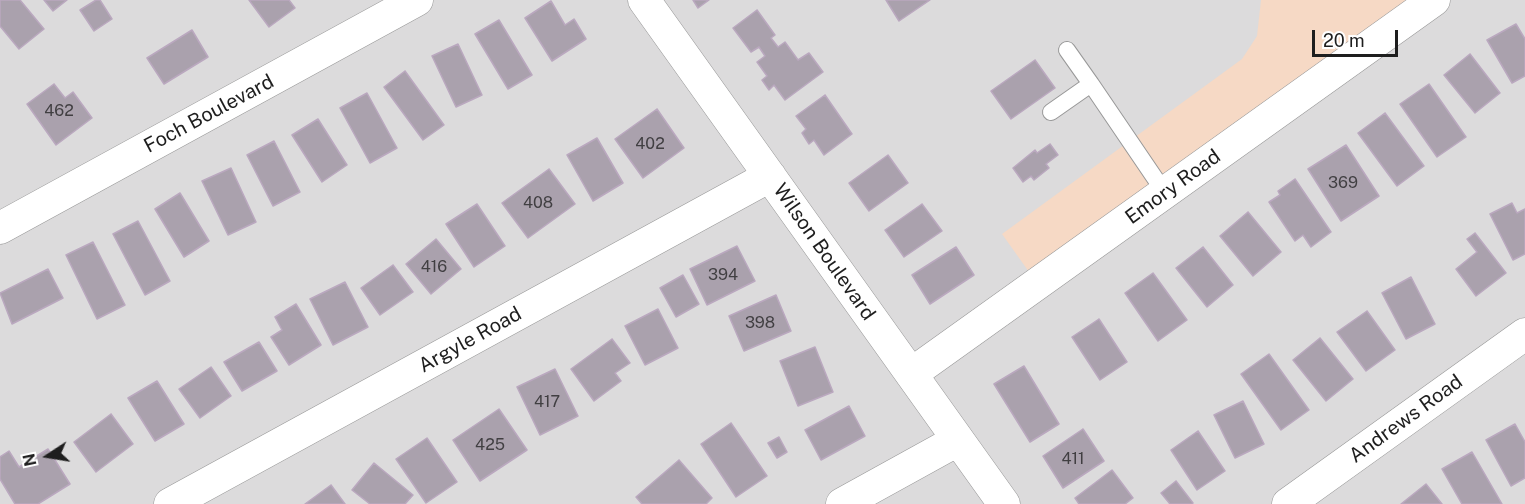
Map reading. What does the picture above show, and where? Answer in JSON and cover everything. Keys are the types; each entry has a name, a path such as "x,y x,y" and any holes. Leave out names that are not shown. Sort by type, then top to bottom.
{"street":[{"name":"Foch Boulevard","path":"0,228 417,0"},
{"name":"Wilson Boulevard","path":"645,0 1004,504"},
{"name":"Emory Road","path":"911,374 1434,0"},
{"name":"Argyle Road","path":"170,504 770,176"},
{"name":"Andrews Road","path":"1288,504 1525,334"},
{"path":"842,504 958,440"}],"lane":[{"path":"1067,50 1165,193"},
{"path":"1051,112 1091,84"}],"shaded area":[{"path":"0,0 1525,0 1525,504 0,504"},
{"path":"1261,0 1417,0 1034,279 1002,234 1242,59 1257,36"}],"building":[{"path":"0,0 20,0 44,29 19,49 0,26"},
{"path":"44,0 67,0 53,11"},
{"path":"100,0 112,19 94,31 80,10"},
{"path":"249,0 289,0 295,8 269,27"},
{"path":"693,0 709,0 698,8"},
{"path":"886,0 930,0 899,21"},
{"path":"551,1 565,25 574,19 586,39 552,61 525,18"},
{"path":"757,10 775,35 771,38 778,47 785,42 798,60 809,53 823,72 785,100 774,85 769,90 762,80 767,76 757,62 765,56 759,47 751,52 733,28"},
{"path":"499,20 532,75 508,89 475,34"},
{"path":"1516,24 1525,39 1525,76 1512,83 1487,40"},
{"path":"192,30 208,57 164,84 147,58"},
{"path":"458,44 482,95 456,107 432,56"},
{"path":"1470,54 1500,93 1475,113 1444,75"},
{"path":"1035,60 1055,88 1011,119 991,91"},
{"path":"405,71 444,125 423,140 384,87"},
{"path":"54,84 65,98 73,92 92,118 56,145 27,104"},
{"path":"1429,84 1466,137 1437,157 1400,104"},
{"path":"367,93 397,148 370,163 340,108"},
{"path":"825,95 852,134 824,155 814,140 809,144 802,133 806,129 796,116"},
{"path":"657,109 684,148 643,178 615,139"},
{"path":"1385,113 1424,166 1397,186 1358,133"},
{"path":"318,119 347,165 322,182 292,135"},
{"path":"597,138 623,183 593,201 567,155"},
{"path":"274,141 300,192 273,206 247,155"},
{"path":"1050,144 1058,155 1046,164 1049,168 1034,180 1031,176 1023,182 1013,168 1035,150 1037,153"},
{"path":"1346,145 1379,196 1341,221 1308,169"},
{"path":"888,155 908,183 869,211 849,183"},
{"path":"231,168 256,222 228,235 202,181"},
{"path":"549,169 575,204 528,238 502,203"},
{"path":"1295,179 1331,232 1311,247 1303,235 1295,241 1269,202 1280,195 1278,191"},
{"path":"180,193 209,241 184,257 155,209"},
{"path":"1512,203 1517,213 1525,209 1525,254 1513,260 1490,214"},
{"path":"477,204 505,246 474,267 446,224"},
{"path":"922,204 942,231 904,257 885,230"},
{"path":"1248,212 1281,252 1253,276 1220,236"},
{"path":"138,221 170,281 145,295 113,234"},
{"path":"1475,233 1506,273 1476,296 1456,269 1477,252 1467,239"},
{"path":"436,239 461,269 431,294 406,264"},
{"path":"93,242 125,305 97,319 66,255"},
{"path":"737,246 755,281 707,305 690,269"},
{"path":"956,247 974,275 930,304 912,275"},
{"path":"1203,247 1233,285 1207,307 1176,268"},
{"path":"393,265 413,292 380,315 361,288"},
{"path":"48,269 63,298 12,324 0,293"},
{"path":"1153,273 1187,320 1158,341 1125,293"},
{"path":"683,275 699,304 676,317 660,288"},
{"path":"1411,277 1435,324 1406,339 1382,293"},
{"path":"345,282 368,327 333,345 310,299"},
{"path":"776,295 791,331 744,351 729,316"},
{"path":"296,304 321,345 289,365 271,337 282,330 275,317"},
{"path":"658,309 678,348 645,365 625,326"},
{"path":"1367,311 1395,350 1366,371 1337,332"},
{"path":"1099,319 1127,362 1100,380 1072,337"},
{"path":"1320,338 1353,379 1326,401 1293,360"},
{"path":"612,339 630,363 615,373 621,381 594,401 571,369"},
{"path":"259,342 277,371 242,391 224,362"},
{"path":"815,347 833,392 798,406 780,361"},
{"path":"1269,354 1309,410 1281,430 1241,374"},
{"path":"1024,366 1059,424 1030,442 994,384"},
{"path":"211,367 231,396 200,418 179,389"},
{"path":"555,369 578,416 540,435 517,387"},
{"path":"157,381 184,424 155,441 128,398"},
{"path":"1243,401 1264,444 1235,458 1214,415"},
{"path":"849,406 865,436 821,460 805,430"},
{"path":"499,409 527,450 480,481 453,440"},
{"path":"111,414 133,444 96,472 74,442"},
{"path":"731,423 767,476 736,497 701,444"},
{"path":"1515,424 1525,442 1525,478 1511,486 1486,440"},
{"path":"1083,429 1104,461 1063,488 1043,456"},
{"path":"1198,431 1225,471 1197,490 1171,450"},
{"path":"779,437 787,452 777,458 768,443"},
{"path":"427,438 457,482 426,503 396,459"},
{"path":"48,449 70,484 38,504 15,504 0,479 0,457 9,451 19,467"},
{"path":"1472,452 1502,504 1462,504 1442,469"},
{"path":"679,460 712,498 706,504 642,504 636,497"},
{"path":"374,463 413,495 405,504 370,504 352,490"},
{"path":"1112,470 1133,498 1125,504 1079,504 1075,498"},
{"path":"1176,481 1192,504 1170,504 1161,493"},
{"path":"1426,484 1442,504 1401,504"},
{"path":"331,485 345,504 305,504"}]}
